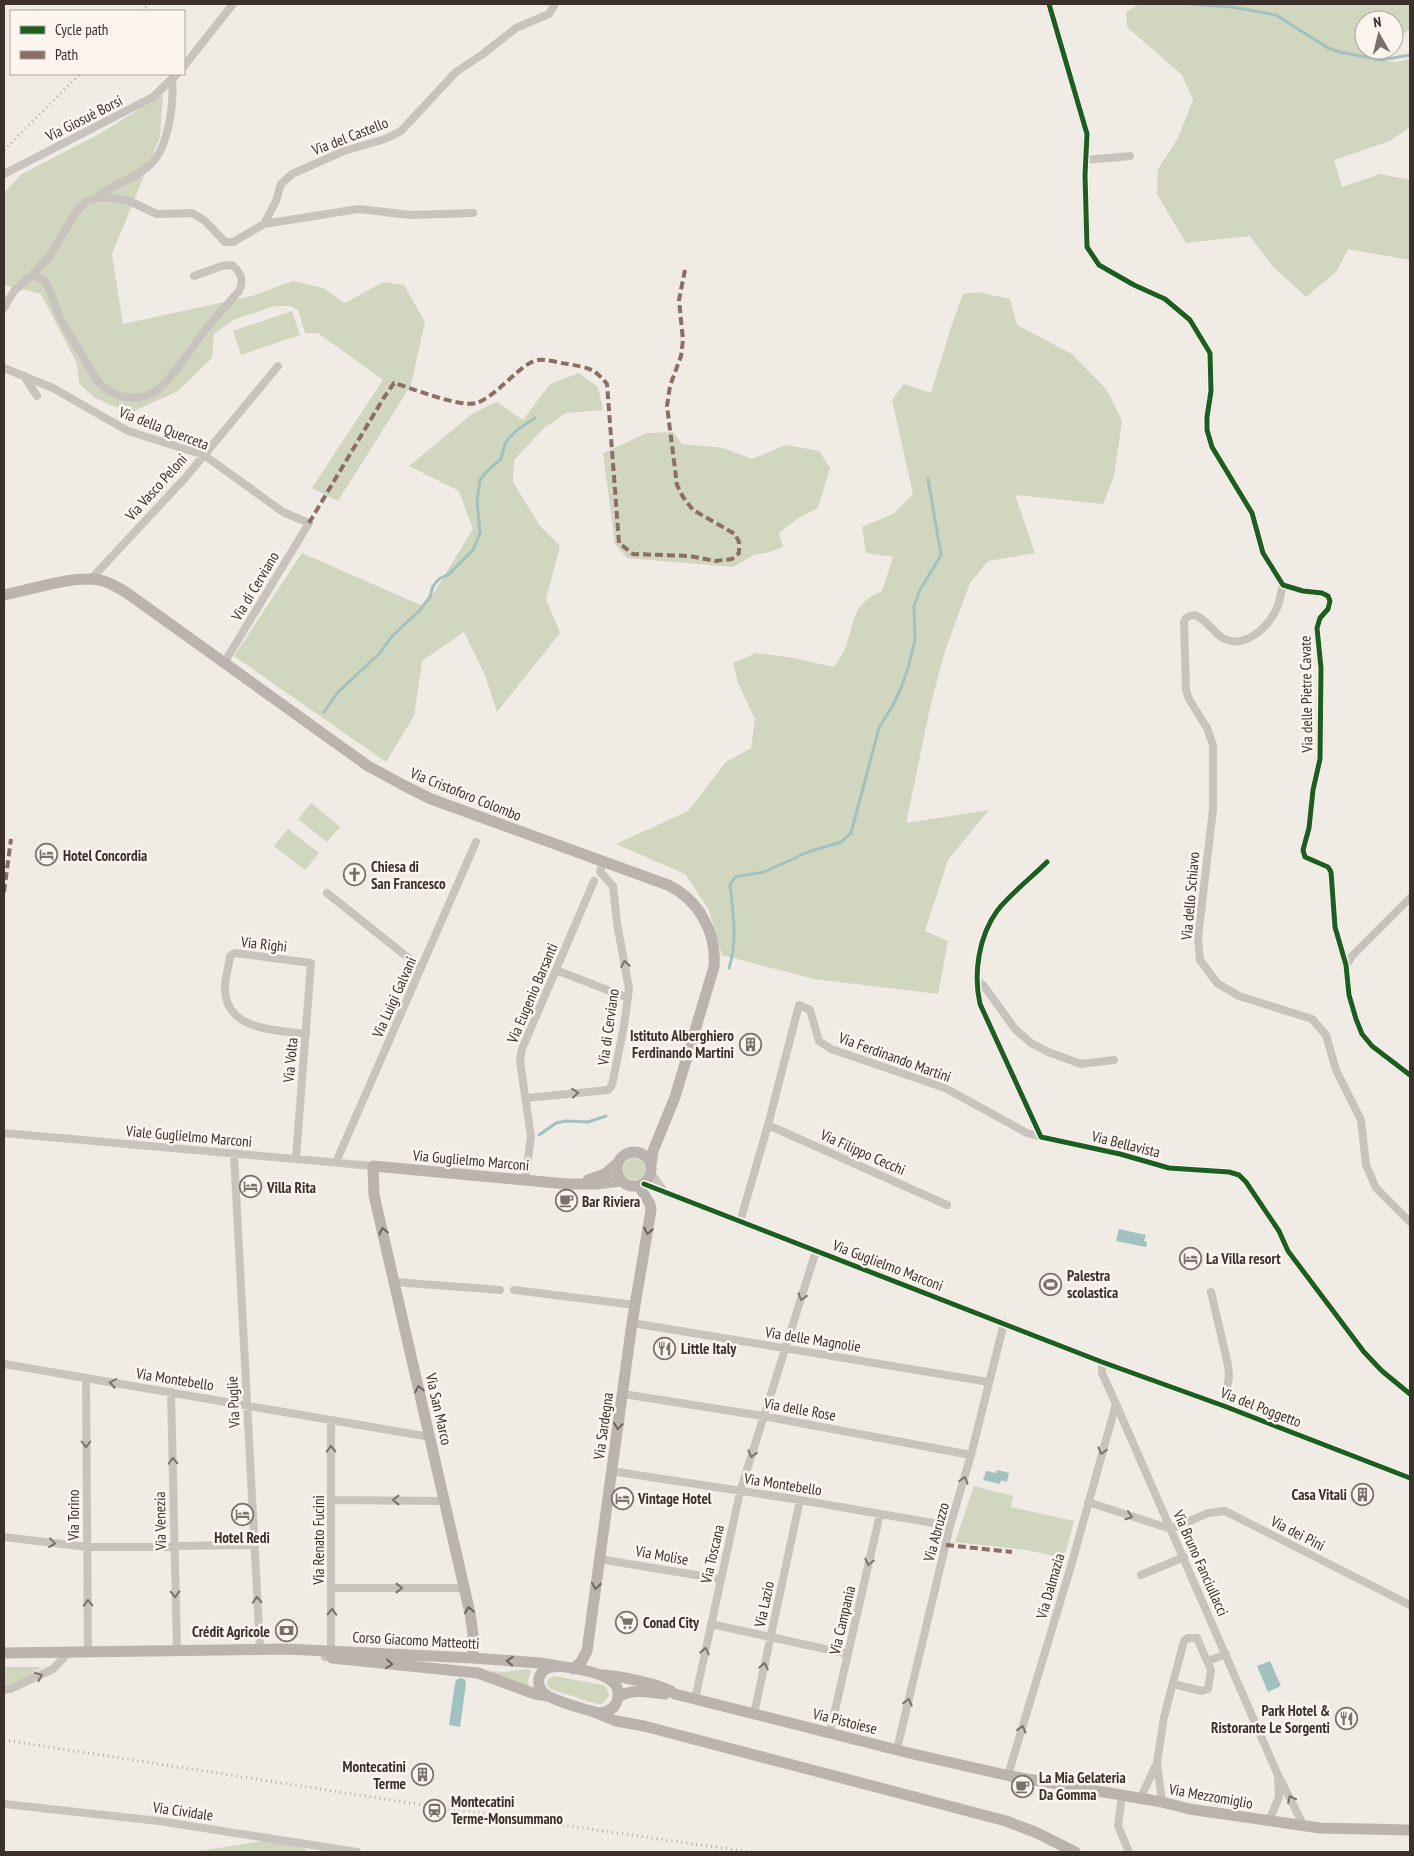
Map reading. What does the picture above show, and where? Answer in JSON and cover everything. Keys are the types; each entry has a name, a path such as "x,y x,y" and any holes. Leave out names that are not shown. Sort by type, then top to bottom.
{"main road":[{"name":"Via Cristoforo Colombo","path":"4,595 66,582 90,579 102,580 127,593 368,766 403,785 431,799 668,885 682,892 690,899 702,915 714,947 715,957 712,975 675,1097 653,1151 651,1169"},
{"path":"633,1152 660,1133"},
{"path":"633,1152 644,1155 651,1169 648,1180 642,1185"},
{"name":"Via Guglielmo Marconi","path":"567,1184 600,1176 618,1163 624,1155 633,1152"},
{"path":"618,1163 617,1172 621,1181"},
{"name":"Via Guglielmo Marconi","path":"373,1166 567,1184 596,1184 621,1181 630,1186 642,1185"},
{"name":"Via San Marco","path":"373,1166 374,1195 464,1588 473,1634 474,1658"},
{"name":"Via Sardegna","path":"573,1669 581,1662 587,1651 632,1323 651,1207 642,1185"},
{"name":"Corso Giacomo Matteotti","path":"4,1653 265,1649 328,1654 478,1673 616,1721 644,1726"},
{"name":"Corso Giacomo Matteotti","path":"328,1654 474,1658 540,1663 573,1669"},
{"path":"548,1696 539,1688 540,1676 547,1668 558,1666"},
{"name":"Via Pistoiese","path":"573,1669 634,1680 664,1688 675,1694 1008,1775"},
{"path":"603,1675 614,1683 625,1717 644,1726 1006,1821 1035,1832 1075,1852"},
{"path":"591,1711 606,1712 633,1687 634,1680"},
{"name":"Via Pistoiese","path":"620,1698 637,1691 675,1694"},
{"name":"Via Mezzomiglio","path":"1008,1775 1162,1802 1189,1809 1304,1826 1341,1829 1410,1830"}],"street":[{"path":"185,65 233,4"},
{"name":"Via del Castello","path":"264,224 276,201 281,184 292,174 344,151 385,139 401,131 456,72 516,28 549,14 554,4"},
{"path":"1049,4 1087,134 1087,247 1099,264 1165,299 1190,320 1210,354 1211,391 1206,418 1212,447 1252,513 1263,553 1283,585"},
{"path":"96,198 101,193 144,169 156,157 167,129 174,76"},
{"name":"Via Giosuè Borsi","path":"4,174 153,97 174,76"},
{"path":"1086,160 1130,156"},
{"path":"4,308 14,291 34,274 50,256 75,213 86,201 96,198 106,197 129,200 157,214 192,214 205,222 221,239 228,243 264,224 358,209 411,215 472,212"},
{"path":"34,274 48,286 64,324 101,386 128,398 145,396 160,388 205,330 239,291 242,283 239,272 232,265 222,266 194,276"},
{"name":"Via Vasco Peloni","path":"90,579 186,477 278,366"},
{"name":"Via della Querceta","path":"4,368 52,388 128,431 204,455 283,512 309,523"},
{"path":"24,376 38,396"},
{"name":"Via di Cerviano","path":"224,663 309,523"},
{"name":"Via delle Pietre Cavate","path":"1283,585 1303,591 1322,592 1328,596 1330,601 1328,609 1320,618 1317,628 1321,668 1320,759 1313,790 1309,828 1303,850 1305,857 1328,867 1331,872 1335,927 1346,965 1349,995 1362,1034 1372,1046 1410,1075"},
{"name":"Via dello Schiavo","path":"1283,585 1277,608 1261,630 1244,641 1230,641 1221,637 1197,616 1190,615 1184,622 1186,690 1189,699 1207,728 1213,746 1213,809 1198,938 1200,960 1217,983 1239,996 1312,1019 1326,1035 1336,1070 1361,1120 1366,1165 1376,1188 1410,1222"},
{"name":"Via Luigi Galvani","path":"336,1162 476,842"},
{"name":"Via di Cerviano","path":"527,1098 608,1090 613,1082 628,998 627,973 617,923 613,886 600,874 603,862"},
{"path":"1041,1137 980,1004 978,981 980,951 989,925 998,909 1047,862"},
{"name":"Via Eugenio Barsanti","path":"525,1180 531,1137 527,1098 520,1061 522,1049 594,881"},
{"path":"326,892 421,968"},
{"path":"1346,965 1352,956 1410,898"},
{"name":"Via Righi","path":"306,1034 257,1027 240,1020 231,1010 225,990 230,956 235,953 311,963"},
{"name":"Via Volta","path":"296,1158 311,963"},
{"path":"556,970 628,998"},
{"path":"978,981 984,986 1015,1029 1031,1043 1048,1052 1081,1064 1114,1060"},
{"name":"Via Ferdinando Martini","path":"740,1222 768,1125 799,1005 810,1010 819,1041 831,1050 946,1088 1027,1133 1041,1137"},
{"name":"Via Filippo Cecchi","path":"768,1125 947,1205"},
{"name":"Viale Guglielmo Marconi","path":"4,1133 373,1166"},
{"name":"Via Bellavista","path":"1041,1137 1120,1154 1169,1168 1229,1172 1239,1175 1246,1182 1279,1231 1288,1251 1364,1352 1382,1371 1410,1394"},
{"name":"Via Puglie","path":"234,1154 255,1545 265,1649"},
{"path":"651,1169 664,1191"},
{"path":"642,1185 664,1191"},
{"name":"Via Guglielmo Marconi","path":"664,1191 1102,1362"},
{"name":"Via Toscana","path":"695,1699 740,1492 816,1251"},
{"path":"395,1282 500,1290"},
{"path":"514,1290 635,1304"},
{"path":"1212,1292 1228,1365 1229,1376 1224,1406"},
{"name":"Via delle Magnolie","path":"632,1323 989,1382"},
{"name":"Via Abruzzo","path":"897,1749 950,1526 971,1454 1004,1323"},
{"name":"Via del Poggetto","path":"1102,1362 1224,1406 1410,1478"},
{"name":"Via Bruno Fanciullacci","path":"1102,1362 1102,1373 1278,1773 1304,1826"},
{"name":"Via Montebello","path":"4,1364 430,1437"},
{"name":"Via Torino","path":"86,1378 88,1652"},
{"name":"Via Venezia","path":"171,1392 177,1650"},
{"name":"Via delle Rose","path":"623,1394 763,1416 971,1454"},
{"name":"Via Dalmazia","path":"1008,1775 1071,1566 1116,1404"},
{"name":"Via Renato Fucini","path":"328,1654 332,1588 331,1420"},
{"name":"Via Montebello","path":"611,1470 950,1526"},
{"path":"332,1500 445,1501"},
{"name":"Via Lazio","path":"754,1714 800,1500"},
{"path":"1088,1502 1171,1529"},
{"name":"Via dei Pini","path":"1171,1529 1208,1513 1225,1511 1410,1605"},
{"name":"Via Campania","path":"830,1732 880,1514"},
{"path":"4,1537 87,1547 255,1545"},
{"path":"1141,1575 1184,1557"},
{"name":"Via Molise","path":"599,1559 720,1579"},
{"path":"332,1588 464,1588"},
{"path":"711,1624 848,1654"},
{"name":"Via Mezzomiglio","path":"1157,1763 1164,1717 1172,1684 1184,1641 1188,1638 1197,1638 1208,1661 1211,1674 1208,1689 1205,1691 1172,1684"},
{"path":"4,1690 52,1670 69,1652"},
{"path":"1208,1661 1226,1654"},
{"path":"1140,1799 1157,1763"},
{"path":"1157,1763 1162,1802"},
{"name":"Via Bruno Fanciullacci","path":"1269,1821 1279,1797 1278,1773"},
{"path":"1122,1796 1118,1826 1129,1852"},
{"name":"Via Cividale","path":"4,1804 159,1821 357,1852"}],"green space":[{"path":"1139,4 1410,4 1410,29 1404,34 1404,10 1354,10 1354,60 1396,62 1410,59 1410,127 1390,141 1334,160 1342,187 1380,174 1410,180 1410,260 1348,249 1337,271 1306,297 1272,266 1250,236 1186,243 1157,194 1158,169 1178,138 1193,100 1182,75 1127,27 1126,12"},
{"path":"163,94 160,137 112,254 123,324 252,296 293,281 323,288 345,303 383,282 404,285 425,322 411,385 338,501 312,488 383,380 318,333 305,333 298,310 289,306 275,306 233,320 214,334 212,358 178,391 130,413 95,398 79,383 77,364 41,294 4,285 4,193 22,174 103,132"},
{"path":"978,292 1010,299 1017,325 1072,354 1107,390 1122,421 1114,476 1103,504 1015,495 1035,553 988,561 970,583 945,651 931,703 907,823 989,810 948,860 925,931 948,941 938,994 814,979 722,955 709,910 685,874 616,844 688,811 726,762 751,748 755,719 738,683 733,663 756,653 793,658 834,667 845,649 857,612 866,601 882,591 893,557 866,553 862,527 893,514 913,494 892,400 904,384 931,393 963,294"},
{"path":"292,311 300,335 241,355 233,331"},
{"path":"579,373 598,387 603,410 566,413 544,428 514,460 513,482 540,526 560,546 546,599 560,633 497,712 485,675 464,632 422,661 414,716 386,762 234,656 302,553 425,607 473,529 459,491 409,466 473,413 497,402 523,420 550,384"},
{"path":"673,432 682,444 723,448 752,459 786,445 819,451 830,468 818,508 797,519 779,533 783,547 754,555 733,567 627,558 615,544 603,453 647,433"},
{"path":"311,803 340,827 327,842 298,819"},
{"path":"288,829 319,853 305,870 274,846"},
{"path":"634,1158 644,1165 645,1169 638,1179 634,1180 624,1173 623,1169 630,1159"},
{"path":"974,1486 1013,1496 1011,1507 1074,1521 1064,1558 1026,1550 955,1542"},
{"path":"4,1667 42,1667 24,1680 4,1686"},
{"path":"529,1669 531,1672 528,1680 529,1686 526,1688 491,1673 492,1671 504,1672"},
{"path":"554,1676 604,1685 609,1696 602,1704 597,1704 550,1689 547,1680"},
{"path":"263,1841 304,1847 307,1852 194,1852"}],"water":[{"path":"1119,1229 1146,1235 1144,1241 1147,1242 1146,1247 1116,1241"},
{"path":"997,1470 1009,1473 1007,1482 1001,1480 1000,1484 983,1480 986,1471 996,1473"},
{"path":"1270,1661 1281,1686 1268,1692 1257,1666"},
{"path":"462,1678 466,1684 460,1727 449,1725 455,1683 457,1679"}],"waterway":[{"path":"1189,4 1232,7 1276,15 1328,48 1340,52 1381,60 1410,55"},
{"path":"324,712 338,692 380,653 392,636 419,611 430,597 433,586 439,579 449,574 473,550 480,533 477,501 480,480 501,459 505,444 509,438 535,418"},
{"path":"729,968 734,937 730,885 735,877 764,872 808,852 841,842 851,833 879,728 893,705 908,668 915,640 914,606 920,590 941,555 928,479"},
{"path":"539,1135 556,1123 566,1121 588,1122 606,1116"}],"railway":[{"path":"143,10 149,4"},
{"path":"4,150 79,75"},
{"path":"4,1740 430,1806 750,1852"}],"marked path":[{"path":"309,523 394,383 459,403 476,403 484,400 531,362 545,360 590,369 607,384 619,543 633,554 690,556 715,561 732,559 739,553 739,542 735,534 693,510 677,485 667,406 670,386 681,356 683,340 679,300 685,270"},
{"path":"4,892 11,839"},
{"path":"946,1545 1012,1552"}],"cycle path":[{"path":"1049,4 1087,134 1085,175 1087,247 1099,265 1134,285 1165,299 1190,320 1210,353 1211,391 1207,430 1212,447 1252,513 1263,553 1283,585 1303,591 1322,593 1328,596 1330,601 1328,609 1320,618 1317,628 1321,668 1320,759 1313,790 1309,828 1303,850 1305,857 1328,867 1331,872 1335,927 1346,965 1349,995 1362,1034 1372,1046 1410,1075"},
{"path":"1047,862 1008,899 991,921 979,955 977,980 980,1004 1041,1137 1120,1154 1169,1168 1229,1172 1239,1175 1246,1182 1279,1231 1288,1251 1364,1352 1382,1371 1410,1394"},
{"path":"644,1184 1102,1362 1224,1406 1410,1478"}],"place":[{"name":"Hotel Concordia","path":"47,855"},
{"name":"Chiesa di San Francesco","path":"355,875"},
{"name":"Istituto Alberghiero Ferdinando Martini","path":"750,1044"},
{"name":"Villa Rita","path":"251,1187"},
{"name":"Bar Riviera","path":"566,1201"},
{"name":"La Villa resort","path":"1190,1258"},
{"name":"Palestra scolastica","path":"1051,1284"},
{"name":"Little Italy","path":"665,1348"},
{"name":"Casa Vitali","path":"1363,1494"},
{"name":"Vintage Hotel","path":"622,1498"},
{"name":"Hotel Redi","path":"242,1514"},
{"name":"Conad City","path":"627,1622"},
{"name":"Crédit Agricole","path":"286,1631"},
{"name":"Park Hotel & Ristorante Le Sorgenti","path":"1346,1719"},
{"name":"Montecatini Terme","path":"422,1775"},
{"name":"La Mia Gelateria Da Gomma","path":"1023,1786"},
{"name":"Montecatini Terme-Monsummano","path":"435,1810"}]}
